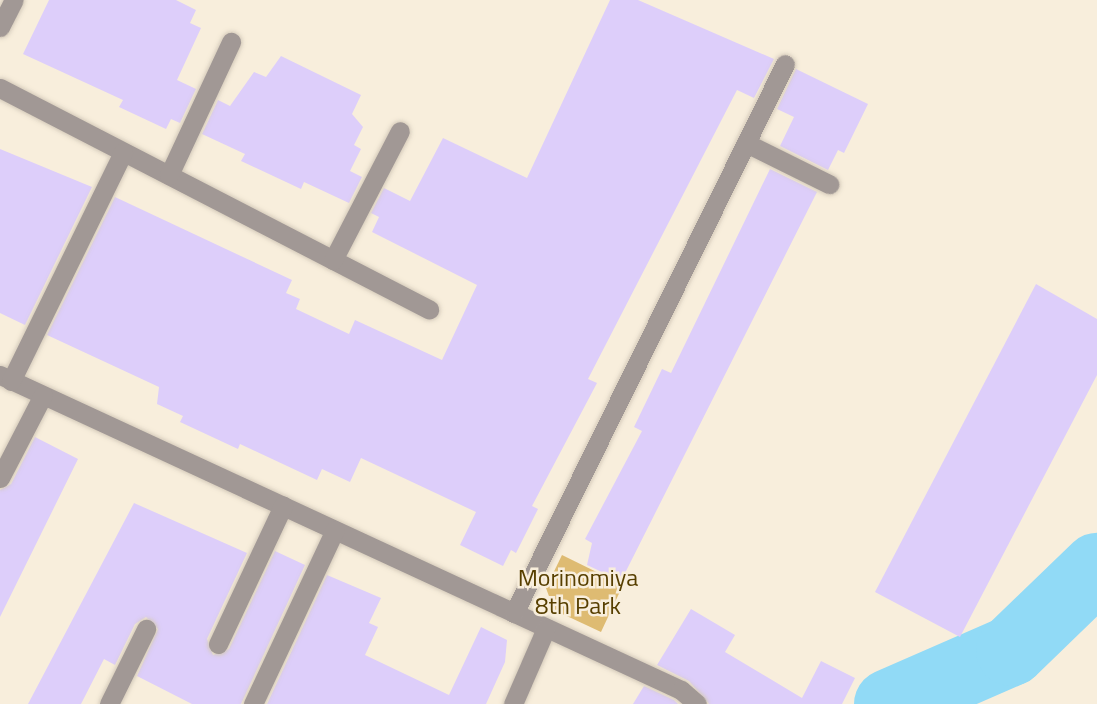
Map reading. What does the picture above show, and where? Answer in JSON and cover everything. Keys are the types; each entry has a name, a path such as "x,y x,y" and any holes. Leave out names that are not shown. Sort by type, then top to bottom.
{"street":[{"path":"0,27 14,0"},
{"path":"169,175 231,42"},
{"path":"514,613 785,64"},
{"path":"0,88 429,309"},
{"path":"333,260 400,131"},
{"path":"746,143 829,184"},
{"path":"123,152 6,378 681,690 697,704"},
{"path":"0,478 43,396"},
{"path":"218,644 283,506"},
{"path":"254,704 335,530"},
{"path":"513,704 547,628"},
{"path":"110,704 146,629"}],"green space":[{"name":"Morinomiya 8th Park","path":"562,555 623,585 601,632 554,610 546,588"}],"building":[{"path":"49,0 176,0 196,10 190,23 201,28 177,80 196,89 180,123 171,119 166,129 119,107 123,100 23,54"},
{"path":"610,0 638,0 774,59 754,98 737,90 588,379 597,383 532,506 538,509 516,553 511,550 503,566 460,545 476,512 361,458 350,482 322,469 317,480 240,444 238,449 180,422 183,416 157,404 159,387 47,335 115,197 292,280 286,293 300,299 296,309 349,334 355,320 442,360 477,285 372,232 379,217 371,213 384,188 410,201 443,138 527,178"},
{"path":"281,56 361,95 352,114 363,127 354,145 361,149 350,171 362,177 349,203 304,182 301,189 241,161 245,154 202,134 218,100 230,106 254,72 266,77"},
{"path":"796,69 868,104 844,153 838,150 828,170 780,146 794,117 777,109"},
{"path":"0,149 92,187 25,325 0,313"},
{"path":"770,169 817,192 621,581 587,565 592,543 585,539 642,431 634,427 662,369 671,373"},
{"path":"1036,284 1097,319 1097,375 960,637 875,592"},
{"path":"35,437 78,459 0,617 0,490 11,484"},
{"path":"134,503 247,553 207,639 213,655 229,649 275,551 305,565 241,704 192,704 137,676 158,629 146,617 135,624 115,665 104,659 81,704 28,704"},
{"path":"327,575 381,598 369,623 378,627 365,655 449,695 481,627 507,640 505,662 486,704 267,704"},
{"path":"691,609 735,635 725,652 802,698 821,661 855,678 842,704 709,704 689,681 657,665"},
{"path":"644,686 674,700 678,704 633,704"}],"waterway":[{"path":"889,704 1011,651 1097,568"}]}
